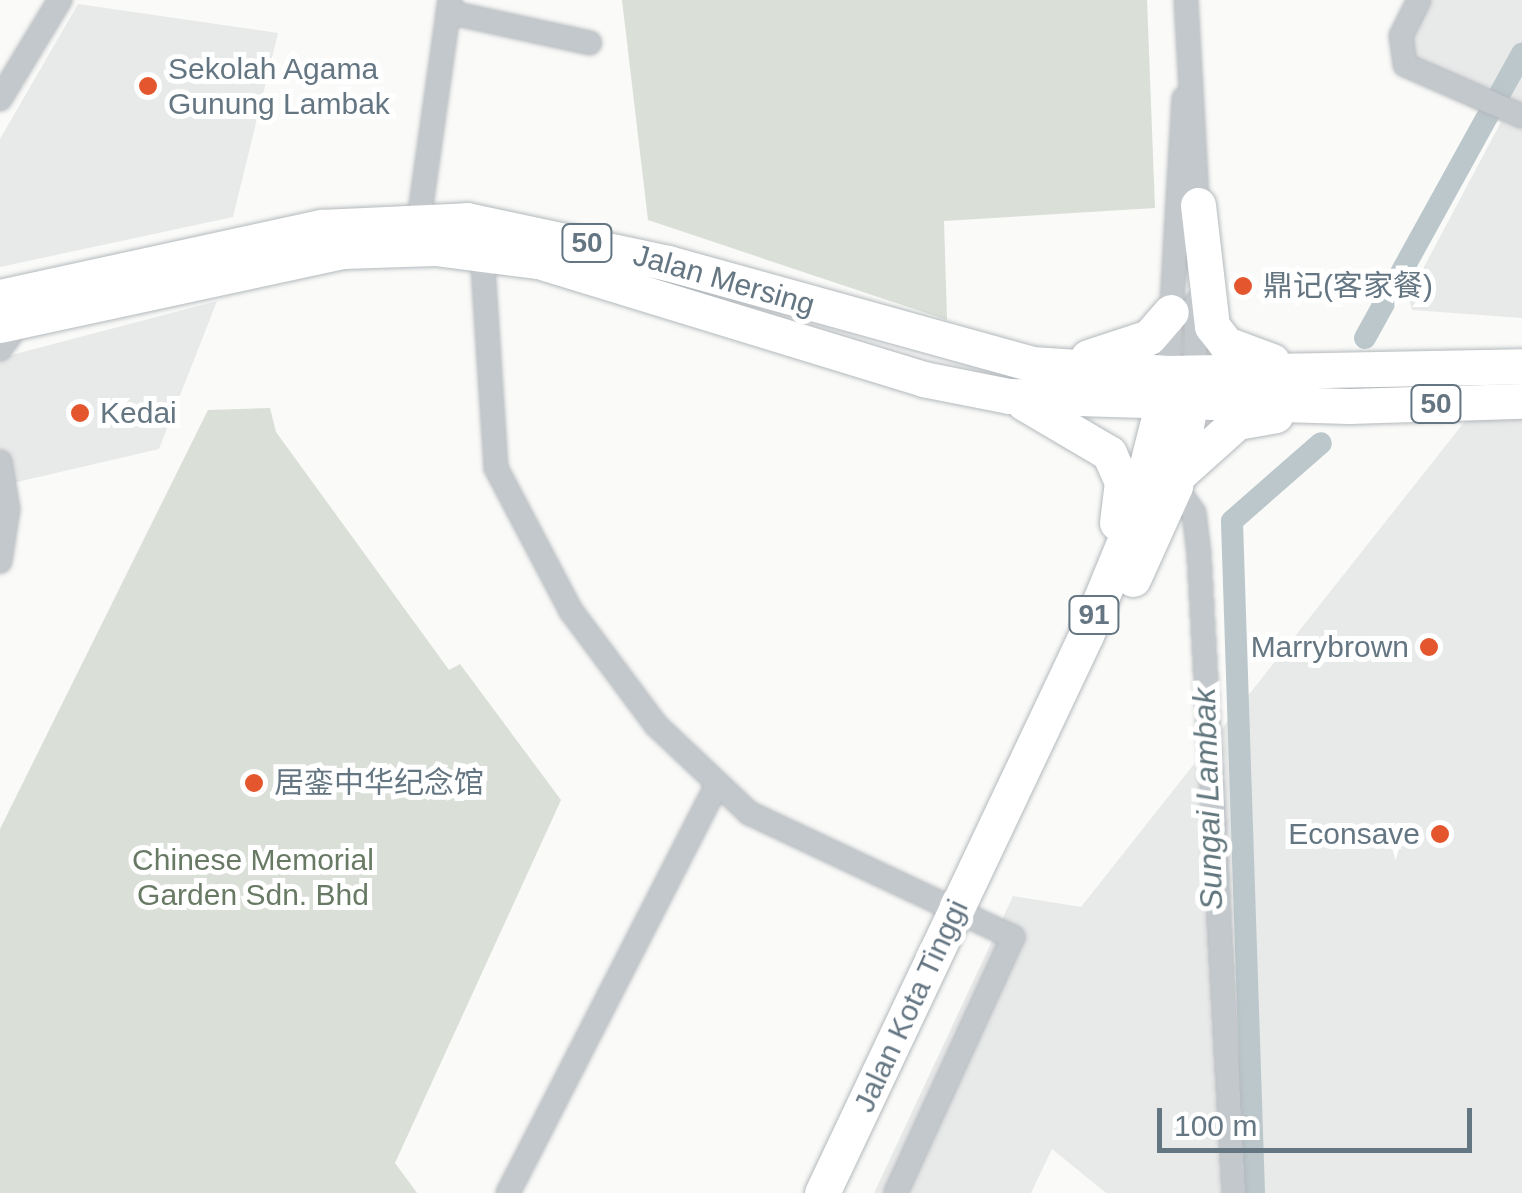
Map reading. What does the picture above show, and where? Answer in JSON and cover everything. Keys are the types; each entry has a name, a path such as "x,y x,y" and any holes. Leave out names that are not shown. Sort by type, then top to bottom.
{"highway":[{"path":"1198,205 1212,326 1246,356 1289,365"},
{"name":"Jalan Mersing","path":"8,314 246,240 419,220 548,233 987,353 1180,387 1329,405 1522,401"},
{"name":"Jalan Mersing","path":"8,314 343,251 482,251 1009,396 1180,387 1289,365 1522,366"},
{"path":"987,353 1124,350 1171,312"},
{"name":"Jalan Kota Tinggi","path":"999,819 1084,682 1177,480 1180,387"},
{"name":"Jalan Kota Tinggi","path":"822,1193 1086,635 1132,523 1180,387"},
{"path":"1009,396 1075,426 1109,453 1122,482 1086,635"},
{"path":"1177,480 1237,422 1329,405"}],"street":[{"path":"0,98 60,0"},
{"path":"1180,387 1198,205 1186,0"},
{"path":"1418,0 1401,36 1405,65 1492,109 1522,116"},
{"path":"419,220 449,6 590,43"},
{"path":"1180,387 1171,312 1174,161 1188,75"},
{"path":"482,251 485,391 503,486 604,657 716,786 776,829 955,914 1013,937 896,1193"},
{"path":"0,349 8,314"},
{"path":"0,462 8,509 0,561"},
{"path":"1177,480 1194,513 1199,554 1234,1193"},
{"path":"508,1193 716,786"}],"shaded area":[{"path":"1410,0 1522,0 1522,318 1412,310 1408,297 1501,122 1400,72 1394,33"},
{"name":"Sekolah Agama Gunung Lambak","path":"78,4 278,33 233,217 0,267 0,139"},
{"path":"217,301 159,449 0,486 0,358"},
{"path":"1522,349 1522,1193 1106,1193 1052,1149 1031,1193 874,1193 1013,896 1081,907"}],"green space":[{"path":"622,0 1147,0 1155,208 944,221 947,320 648,220"},
{"name":"Chinese Memorial Garden Sdn. Bhd","path":"270,408 276,432 449,670 460,664 561,800 395,1163 417,1193 0,1193 0,829 208,410"}],"waterway":[{"name":"Sungai Lambak","path":"1365,338 1522,54"},
{"name":"Sungai Lambak","path":"1254,1193 1232,521 1321,443"}],"place":[{"name":"Sekolah Agama Gunung Lambak","path":"148,86"},
{"name":"鼎记(客家餐)","path":"1243,286"},
{"name":"Kedai","path":"80,413"},
{"name":"Marrybrown","path":"1429,647"},
{"name":"居銮中华纪念馆","path":"254,783"},
{"name":"Econsave","path":"1440,834"}]}
